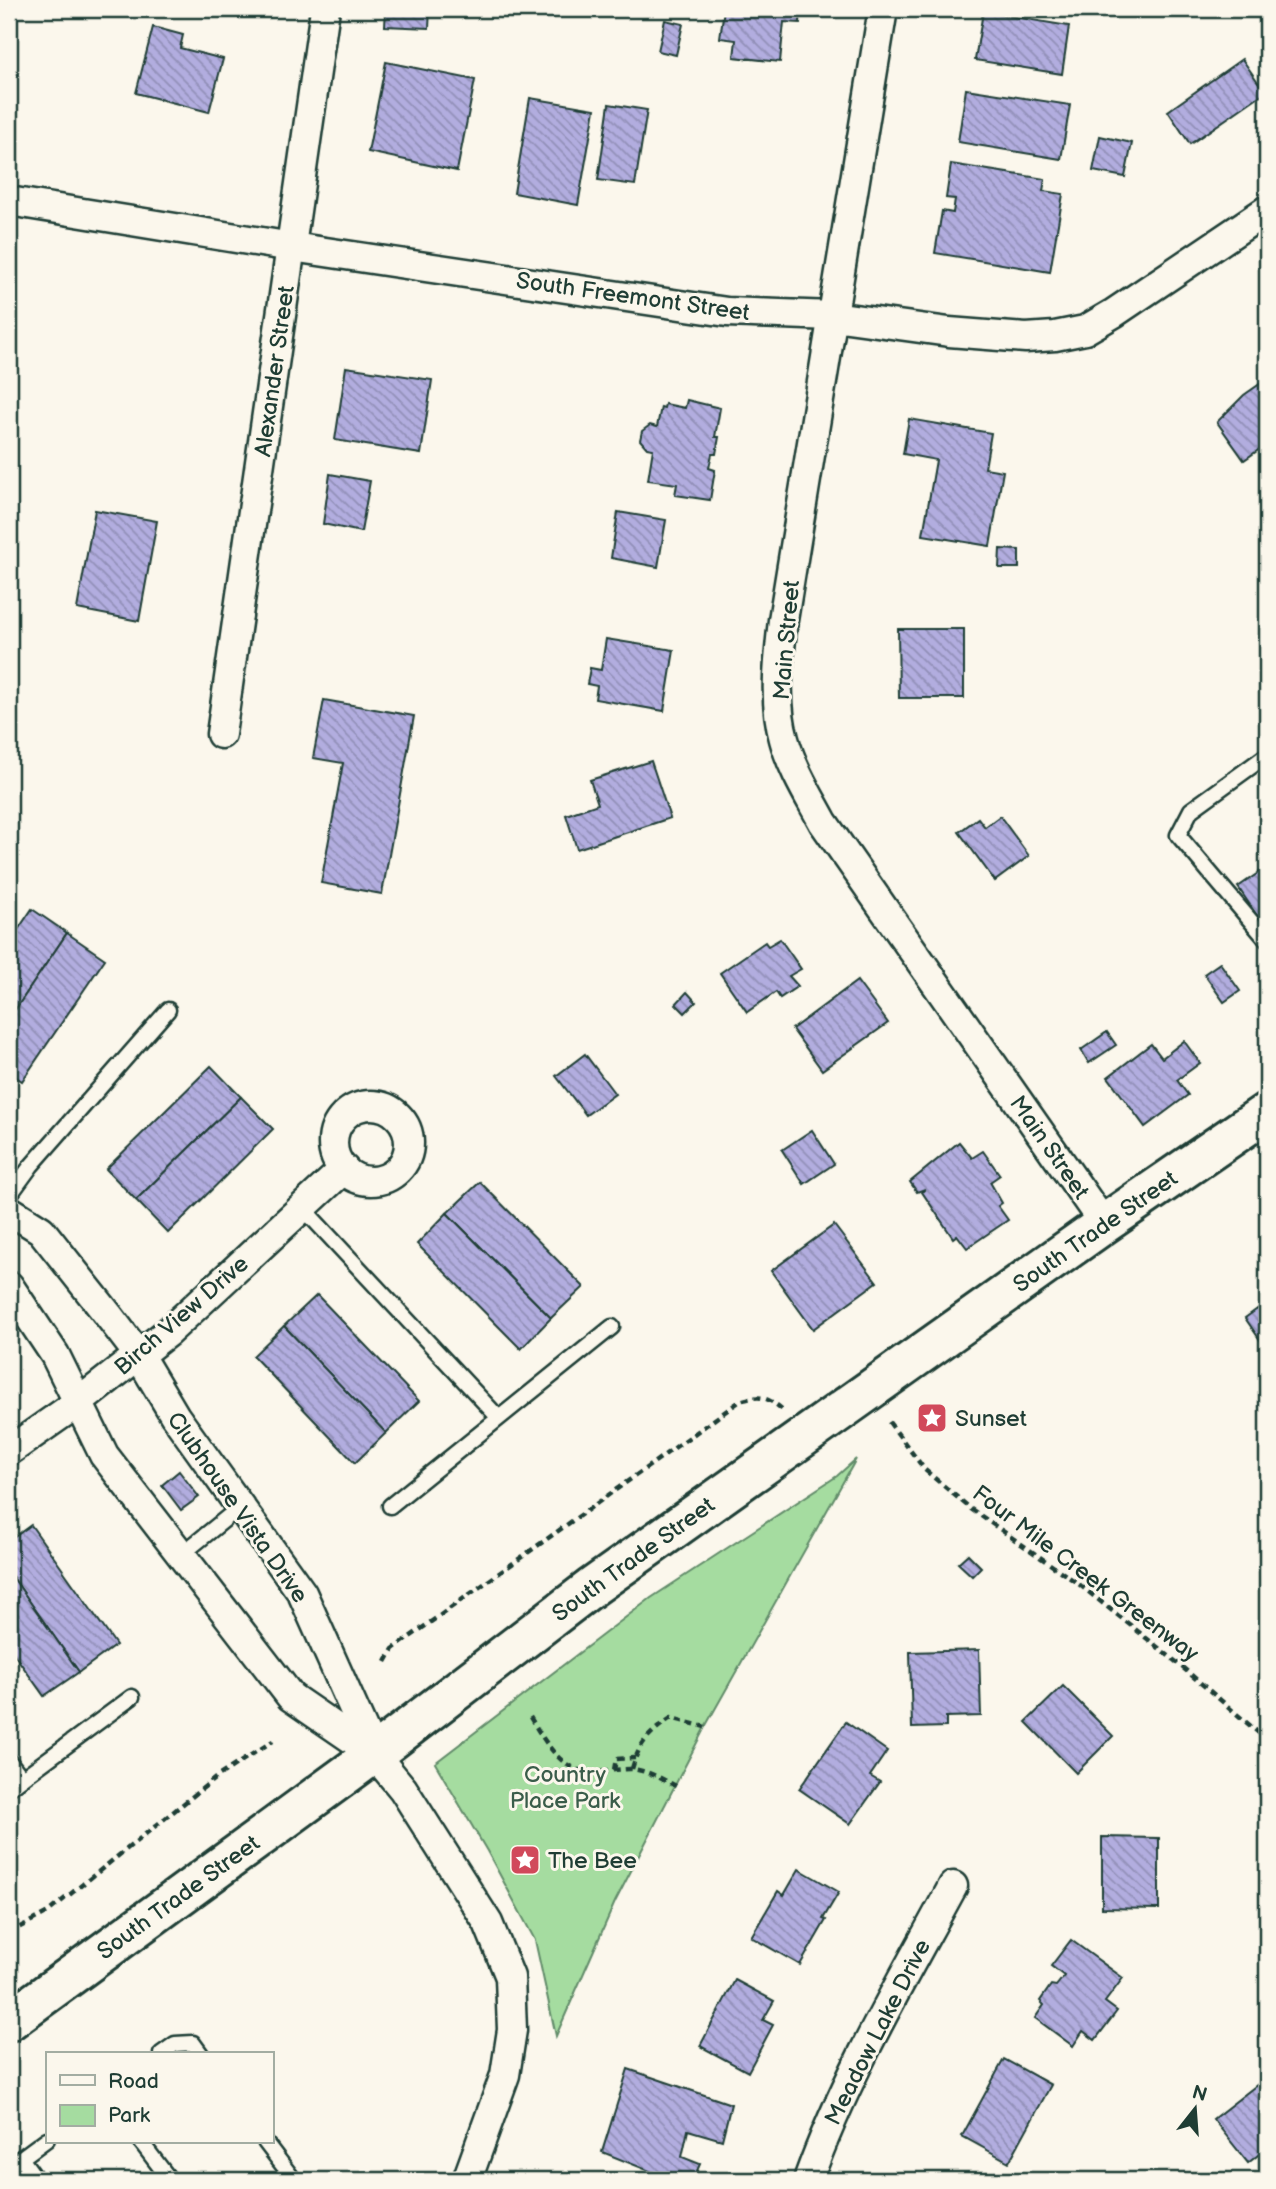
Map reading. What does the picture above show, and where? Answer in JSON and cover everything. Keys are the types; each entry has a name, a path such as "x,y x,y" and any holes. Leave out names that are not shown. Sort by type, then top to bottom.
{"main road":[{"name":"South Trade Street","path":"9,2021 374,1754 591,1588 1104,1224 1267,1112"}],"street":[{"name":"Alexander Street","path":"221,734 325,9"},
{"name":"Main Street","path":"883,9 783,620 778,669 778,701 783,738 797,774 823,822 1104,1224"},
{"name":"South Freemont Street","path":"9,201 292,247 727,312 833,316 949,332 1026,338 1085,330 1267,210"},
{"name":"Birch View Drive","path":"9,1451 79,1402 167,1332 344,1169"},
{"name":"Clubhouse Vista Drive","path":"9,1210 41,1230 138,1354 175,1416 302,1593 374,1754"},
{"path":"9,1286 55,1355 104,1455 290,1697 374,1754 411,1800 488,1923 510,1977 512,2030 505,2075 467,2180"},
{"name":"Meadow Lake Drive","path":"808,2180 853,2070 953,1886"}],"lane":[{"path":"1267,755 1191,810 1178,835 1267,940"},
{"path":"9,1196 31,1166 168,1010"},
{"path":"302,1207 498,1417"},
{"path":"390,1506 612,1327"},
{"path":"180,1555 240,1507"},
{"path":"9,1788 132,1697"},
{"path":"9,1761 22,1779"},
{"path":"164,2052 175,2044 193,2043 200,2052"},
{"path":"9,2167 46,2140"},
{"path":"143,2144 170,2180"},
{"path":"267,2144 294,2180"},
{"path":"21,2158 37,2180"}],"path":[{"path":"386,1662 393,1649 740,1401 758,1396 772,1401 792,1416"},
{"name":"Four Mile Creek Greenway","path":"892,1427 925,1470 1080,1585 1175,1661 1267,1740"},
{"path":"530,1717 546,1743 569,1766 585,1772 632,1769 651,1774 676,1786"},
{"path":"632,1769 635,1758 651,1731 671,1718 705,1727"},
{"path":"9,1933 48,1912 218,1776 272,1741"},
{"path":"614,1770 617,1759 635,1758"}],"green space":[{"name":"Country Place Park","path":"856,1459 705,1727 615,1902 556,2036 535,1940 435,1763 651,1598 837,1476"}],"building":[{"path":"386,9 430,9 429,28 385,26"},
{"path":"724,9 801,9 800,23 784,22 780,62 734,57 736,40 720,38"},
{"path":"983,12 1069,26 1062,74 975,60"},
{"path":"665,20 683,24 676,55 658,51"},
{"path":"153,27 183,35 180,48 223,59 209,112 136,93"},
{"path":"1242,59 1265,92 1190,144 1168,111"},
{"path":"386,62 475,80 457,171 368,152"},
{"path":"966,89 1070,105 1061,159 958,142"},
{"path":"530,98 595,109 578,205 514,193"},
{"path":"609,104 647,110 635,185 598,180"},
{"path":"1100,136 1132,143 1125,177 1093,171"},
{"path":"951,164 1045,179 1043,191 1063,194 1050,272 935,253 942,211 953,213 955,199 946,198"},
{"path":"346,367 432,380 421,454 335,440"},
{"path":"1267,379 1267,444 1244,460 1217,422 1244,395"},
{"path":"687,400 720,408 715,437 719,437 716,454 712,454 709,468 715,470 710,500 675,495 677,484 648,480 653,449 647,448 640,440 642,431 650,425 657,427 661,407 664,408 665,404 685,408"},
{"path":"909,419 991,433 985,468 1003,471 990,546 923,535 936,460 903,454"},
{"path":"330,474 370,481 361,532 323,524"},
{"path":"95,510 157,521 139,621 77,609"},
{"path":"618,512 666,520 658,567 611,558"},
{"path":"1000,549 1019,550 1019,568 999,568"},
{"path":"898,629 964,629 964,698 899,698"},
{"path":"606,639 674,650 664,711 595,699 597,686 587,684 590,668 601,670"},
{"path":"324,700 414,716 382,894 321,883 343,763 313,758"},
{"path":"651,761 670,818 577,849 566,815 598,804 590,780"},
{"path":"1000,816 1029,856 995,881 959,832 978,818 985,827"},
{"path":"1267,867 1267,931 1238,887"},
{"path":"32,909 67,933 9,1019 9,943"},
{"path":"67,933 105,959 22,1081 9,1072 9,1019"},
{"path":"780,939 801,969 789,976 798,986 780,998 776,992 747,1012 720,973 765,942 768,946"},
{"path":"1220,963 1240,991 1224,1002 1204,974"},
{"path":"857,981 888,1023 822,1070 792,1029"},
{"path":"687,992 696,1002 685,1013 676,1004"},
{"path":"1107,1032 1116,1045 1089,1063 1081,1050"},
{"path":"1184,1041 1200,1063 1177,1080 1188,1095 1145,1127 1108,1077 1151,1044 1162,1058"},
{"path":"585,1054 615,1094 586,1115 556,1076"},
{"path":"211,1066 241,1097 136,1200 106,1169"},
{"path":"241,1097 273,1129 168,1233 136,1200"},
{"path":"812,1130 834,1164 804,1184 782,1150"},
{"path":"959,1142 972,1158 983,1151 1000,1175 990,1182 1002,1203 998,1206 1008,1220 967,1248 957,1235 953,1238 922,1192 925,1189 917,1192 910,1182"},
{"path":"480,1182 584,1287 551,1318 447,1213"},
{"path":"447,1213 551,1318 521,1349 417,1244"},
{"path":"834,1225 877,1282 813,1329 771,1271"},
{"path":"317,1295 419,1401 386,1433 284,1326"},
{"path":"1267,1302 1267,1350 1245,1318"},
{"path":"284,1326 386,1433 355,1463 253,1356"},
{"path":"179,1471 199,1497 181,1510 162,1485"},
{"path":"31,1525 116,1645 79,1672 9,1572 9,1541"},
{"path":"968,1554 981,1567 972,1576 958,1563"},
{"path":"9,1572 79,1672 44,1696 9,1647"},
{"path":"979,1650 981,1716 946,1717 946,1727 912,1728 910,1652"},
{"path":"1063,1686 1113,1736 1076,1773 1026,1722"},
{"path":"846,1722 887,1751 870,1776 880,1782 850,1824 799,1789"},
{"path":"1102,1837 1159,1838 1159,1909 1102,1908"},
{"path":"799,1869 839,1892 800,1965 751,1937 778,1891 784,1895"},
{"path":"1071,1940 1123,1978 1105,2002 1117,2011 1095,2040 1083,2031 1073,2046 1035,2018 1044,2005 1040,2001 1051,1985 1056,1986 1064,1976 1051,1966"},
{"path":"735,1980 774,2001 763,2020 773,2025 748,2072 700,2046"},
{"path":"1004,2059 1051,2085 1009,2162 962,2136"},
{"path":"628,2069 731,2104 722,2140 688,2130 682,2157 700,2164 693,2180 672,2180 602,2152"},
{"path":"1267,2077 1267,2148 1248,2163 1213,2119"}],"place":[{"name":"Sunset","path":"932,1418"},
{"name":"The Bee","path":"525,1860"}]}
